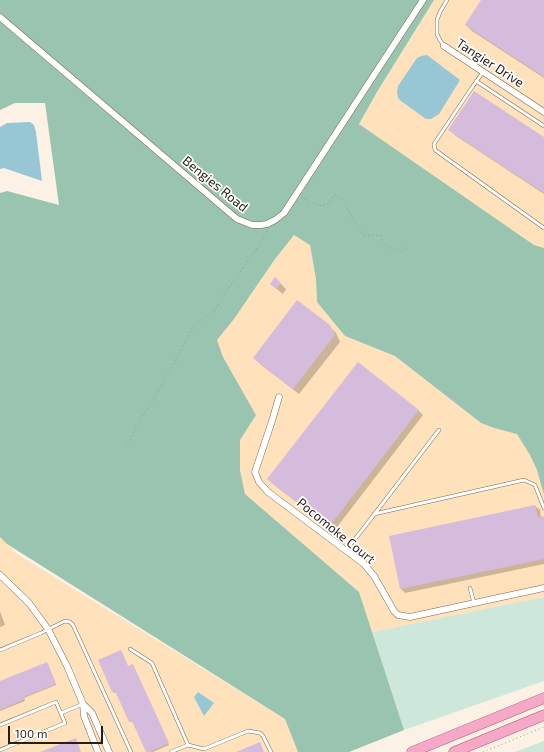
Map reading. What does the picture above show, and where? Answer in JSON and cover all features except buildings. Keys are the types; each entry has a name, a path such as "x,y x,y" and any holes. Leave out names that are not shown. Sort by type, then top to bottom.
{"main road":[{"path":"412,752 544,698"},
{"path":"454,752 544,715"}],"street":[{"path":"267,224 276,220 284,213 423,0"},
{"name":"Bengies Road","path":"0,17 237,219 252,225 267,224"},
{"name":"Tangier Drive","path":"444,46 544,112"},
{"name":"Pocomoke Court","path":"279,398 256,472 256,478 268,492 364,564 374,576 394,611 398,615 410,616 544,588"},
{"path":"0,575 29,603 48,629 84,704 92,713 109,752"},
{"path":"84,704 84,716 98,752"}],"lane":[{"path":"444,46 437,34 437,20 447,0"},
{"path":"483,72 434,144 435,150 544,228"},
{"path":"476,81 544,126"},
{"path":"346,550 439,430"},
{"path":"374,514 524,480 535,485 544,508"},
{"path":"470,588 474,603"},
{"path":"0,650 65,621 70,622 73,625 131,752"},
{"path":"130,649 152,663 188,745"},
{"path":"0,726 56,702 65,723 0,750"},
{"path":"61,713 84,704"},
{"path":"171,752 188,745 204,749 248,731 260,733 271,752"}],"path":[{"path":"297,194 309,202 322,206 330,203 332,198 336,195 346,203 348,210 364,236 381,236 384,243 390,248 402,251 406,248"},
{"path":"125,447 173,366 192,328 214,312 267,233 267,224"},
{"path":"483,752 544,727"}],"shaded area":[{"path":"434,0 544,0 544,248 534,245 359,124"},
{"path":"294,235 310,245 316,279 317,302 345,336 395,356 481,423 517,434 537,470 544,494 544,597 372,632 359,592 245,494 240,470 240,440 256,415 223,357 217,340 234,319 275,259"},
{"path":"0,537 17,554 285,719 298,752 0,752"}],"green space":[{"path":"0,0 434,0 359,124 534,245 544,248 544,494 537,470 517,434 481,423 395,356 345,336 317,302 316,279 310,245 294,235 275,259 234,319 217,340 223,357 256,415 240,440 240,470 245,494 359,592 404,730 349,752 298,752 285,719 7,544 0,537 0,193 7,191 59,205 45,103 15,103 0,110"},
{"path":"544,597 544,681 404,730 372,632"},
{"path":"544,741 544,752 515,752"}],"water":[{"path":"427,55 460,80 439,114 431,119 426,119 401,101 398,98 397,93 398,86 417,58"},
{"path":"30,122 34,125 36,132 42,181 4,168 0,169 0,127 7,123"},
{"path":"198,692 214,703 204,716 194,697"}]}
